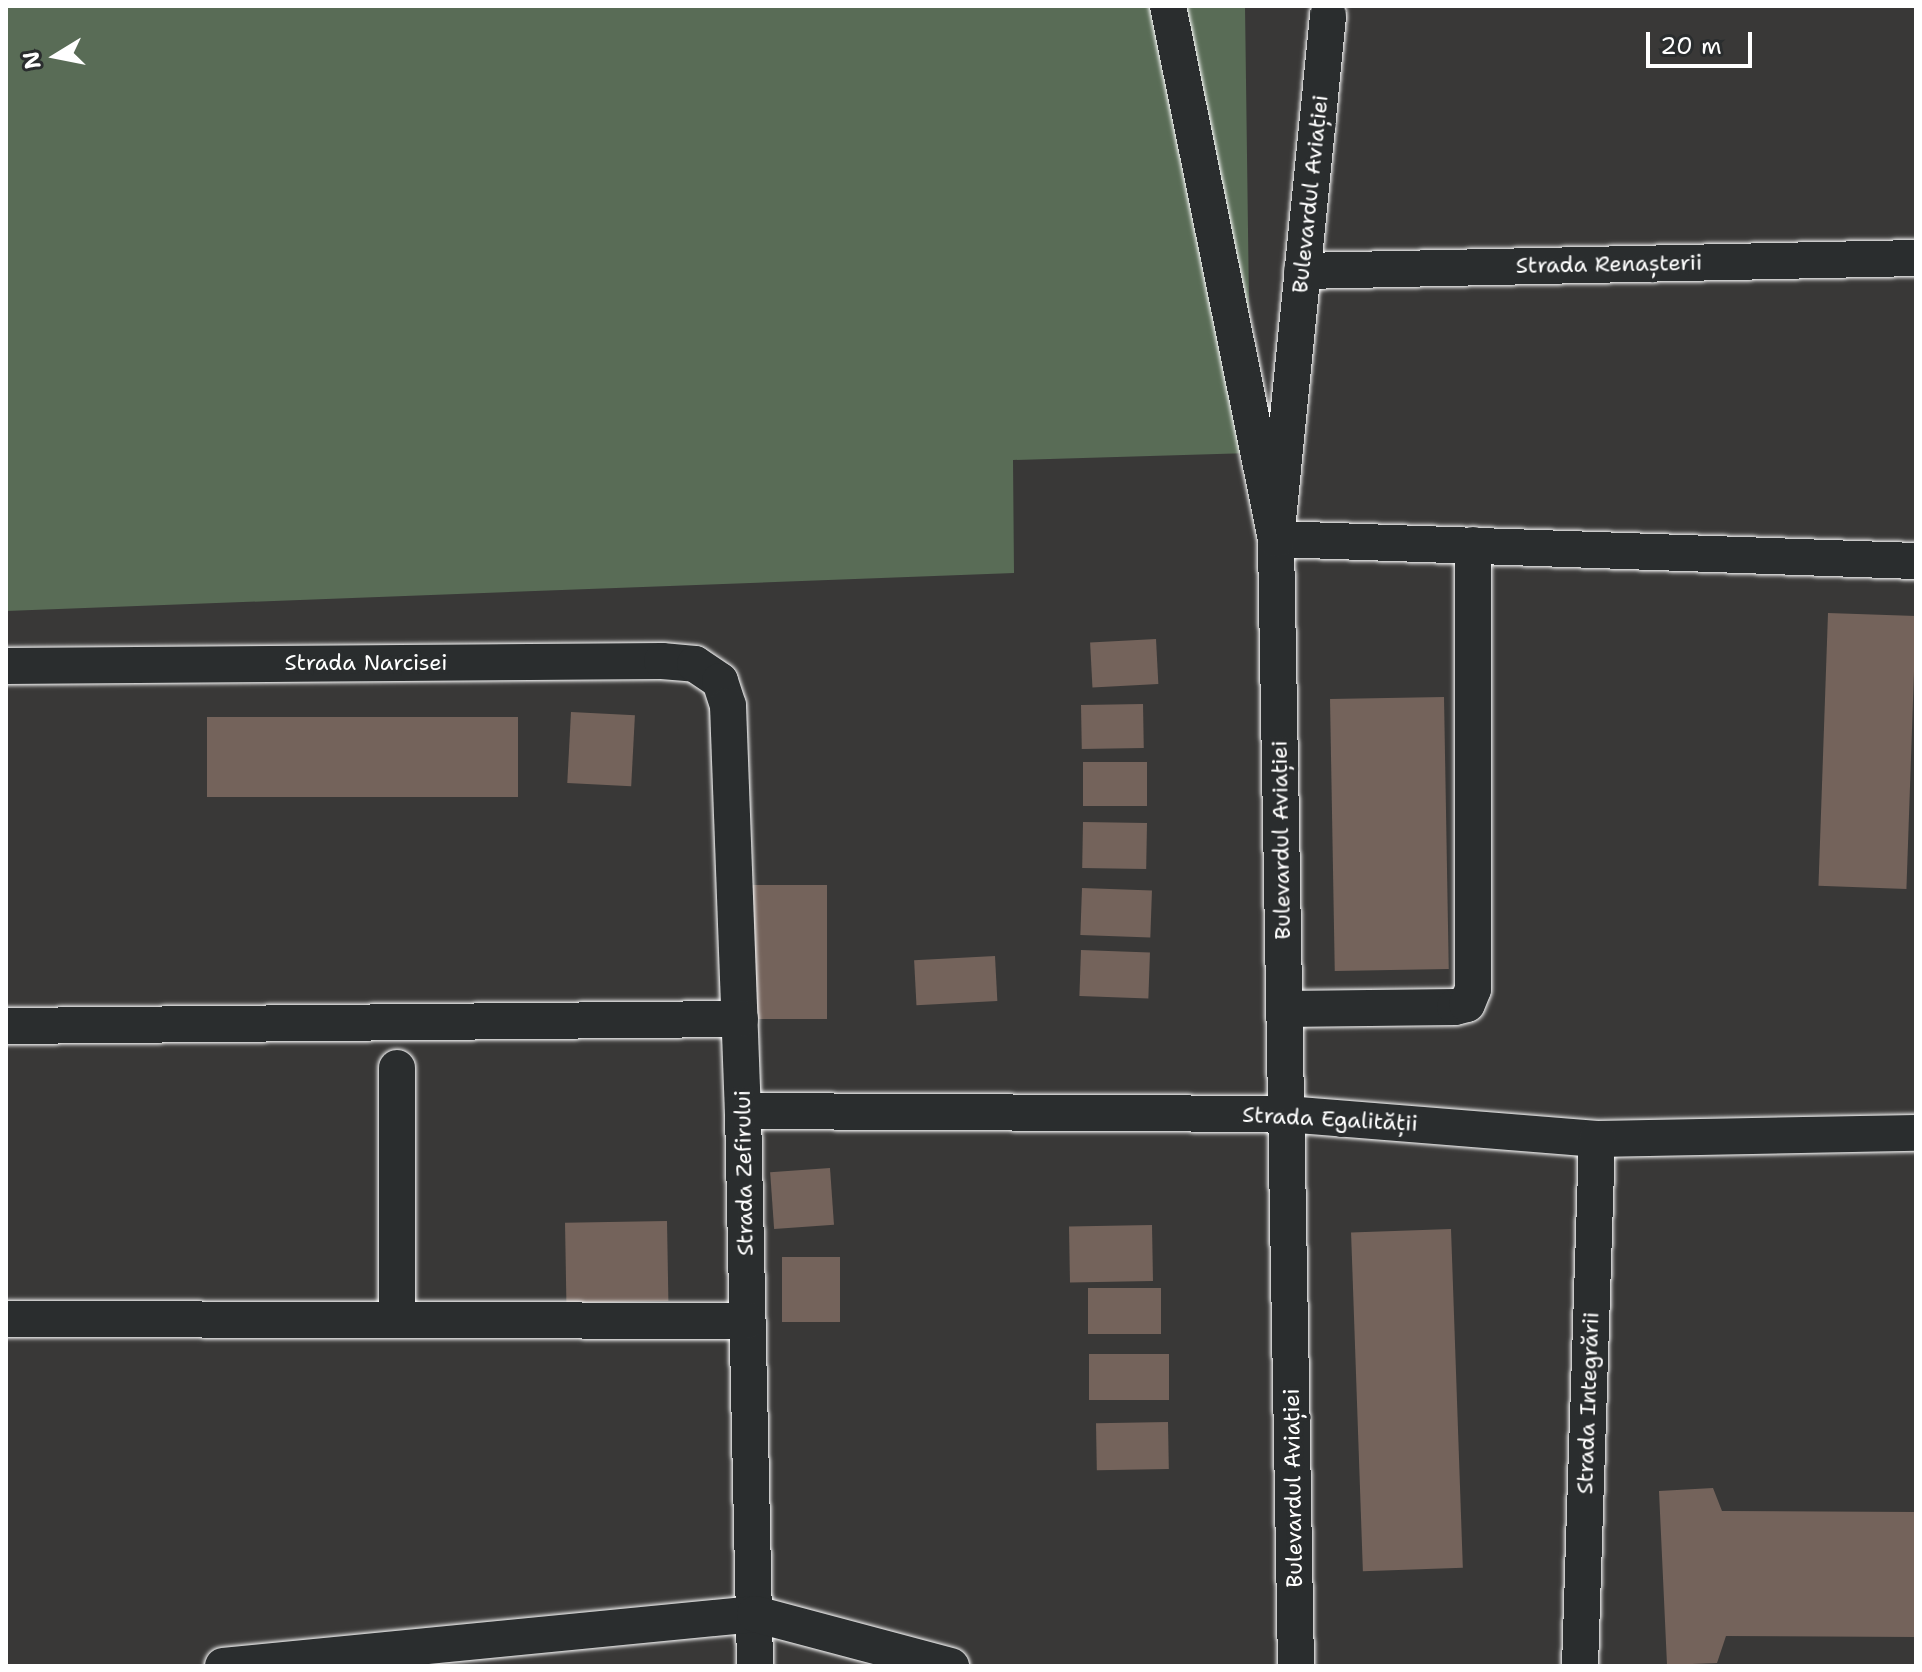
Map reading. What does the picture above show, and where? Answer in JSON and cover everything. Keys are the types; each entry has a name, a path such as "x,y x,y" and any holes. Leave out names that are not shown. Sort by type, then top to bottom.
{"street":[{"path":"1168,6 1276,539 1916,561"},
{"name":"Bulevardul Aviației","path":"1296,1666 1276,539 1328,16"},
{"name":"Strada Renașterii","path":"1302,271 1916,258"},
{"path":"1284,1009 1455,1007 1467,1004 1473,989 1473,545"},
{"name":"Strada Narcisei","path":"6,666 662,661 695,664 720,681"},
{"name":"Strada Zefirului","path":"720,681 728,706 740,1019 755,1666"},
{"path":"6,1026 740,1019"},
{"path":"397,1068 397,1320"},
{"name":"Strada Egalității","path":"743,1111 1286,1114 1597,1139 1916,1133"},
{"name":"Strada Integrării","path":"1580,1666 1597,1139"},
{"path":"6,1319 747,1321"},
{"path":"223,1666 755,1614 951,1666"}],"green space":[{"path":"6,6 1245,6 1251,453 1013,460 1014,573 6,611"}],"building":[{"path":"1828,613 1916,616 1906,889 1818,886"},
{"path":"1156,639 1158,684 1092,687 1090,642"},
{"path":"1444,697 1449,969 1335,971 1330,699"},
{"path":"1143,704 1144,748 1082,749 1081,705"},
{"path":"571,712 635,715 631,786 567,783"},
{"path":"207,717 518,717 518,797 207,797"},
{"path":"1083,762 1147,762 1147,806 1083,806"},
{"path":"1083,822 1147,823 1146,869 1082,868"},
{"path":"748,885 827,885 827,1019 748,1019"},
{"path":"1082,888 1152,890 1150,937 1080,935"},
{"path":"1081,950 1150,952 1148,998 1079,996"},
{"path":"995,956 997,1001 916,1005 914,960"},
{"path":"830,1168 834,1225 774,1229 770,1172"},
{"path":"667,1221 668,1301 566,1303 565,1223"},
{"path":"1152,1225 1153,1281 1070,1282 1069,1226"},
{"path":"1451,1229 1463,1568 1363,1571 1351,1232"},
{"path":"782,1257 840,1257 840,1322 782,1322"},
{"path":"1088,1288 1161,1288 1161,1334 1088,1334"},
{"path":"1089,1354 1169,1354 1169,1400 1089,1400"},
{"path":"1168,1422 1169,1469 1097,1470 1096,1423"},
{"path":"1713,1488 1722,1511 1916,1512 1916,1637 1726,1636 1717,1663 1667,1665 1659,1491"}]}
